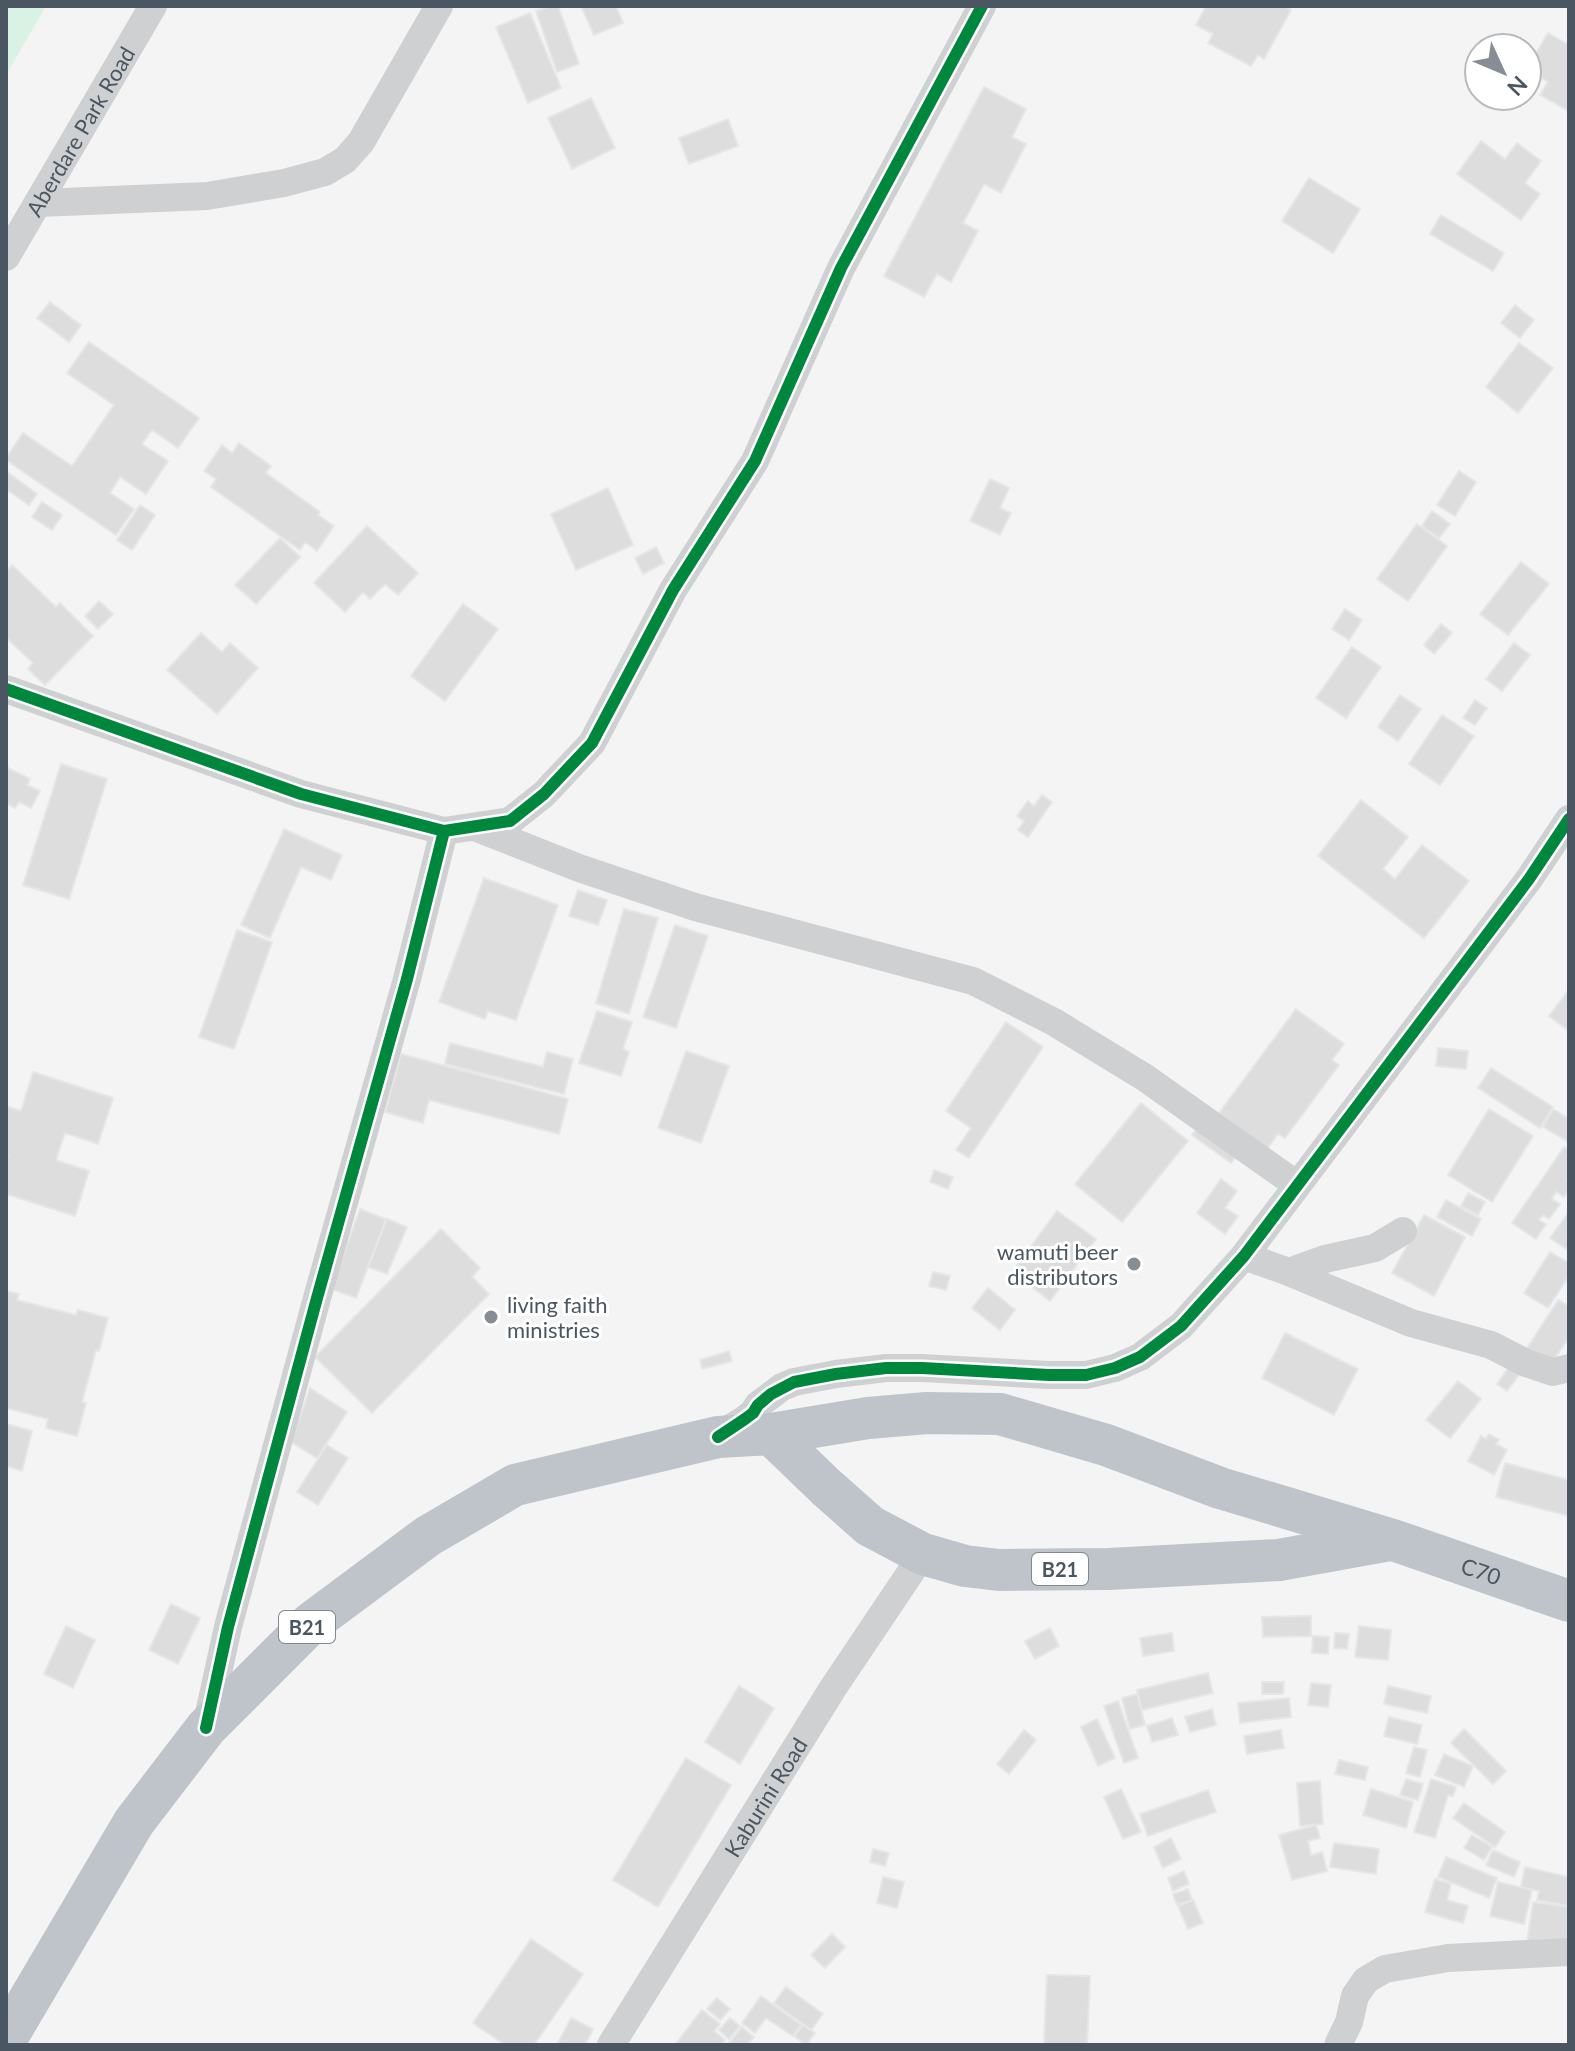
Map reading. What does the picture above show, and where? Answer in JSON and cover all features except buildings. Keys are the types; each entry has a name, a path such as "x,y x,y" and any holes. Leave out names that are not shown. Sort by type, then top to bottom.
{"highway":[{"name":"B21","path":"6,2039 134,1822 206,1728 311,1623 428,1536 515,1485 718,1437 771,1434 868,1418 927,1413 1000,1414 1106,1445 1220,1488 1393,1540"},
{"name":"B21","path":"771,1434 870,1526 923,1554 965,1566 999,1570 1109,1569 1279,1560 1393,1540"},
{"name":"C70","path":"1393,1540 1569,1601"}],"street":[{"name":"Aberdare Park Road","path":"6,257 153,6"},
{"path":"39,203 207,196 284,183 325,172 345,160 361,142 439,6"},
{"path":"6,689 301,794 444,831 510,821 544,794 592,743 673,590 755,461 841,268 982,6"},
{"path":"718,1437 753,1413 758,1405 782,1387 836,1374 886,1368 922,1368 1086,1375 1115,1368 1140,1357 1181,1326 1244,1256 1529,879 1569,819"},
{"path":"477,828 579,868 695,907 973,981 1054,1022 1144,1077 1297,1185"},
{"path":"206,1728 228,1627 407,979 444,831"},
{"path":"1289,1272 1325,1259 1375,1248 1403,1231"},
{"path":"1244,1256 1411,1323 1491,1345 1526,1363 1553,1372 1569,1368"},
{"name":"Kaburini Road","path":"611,2045 833,1688 923,1554"},
{"path":"1338,2045 1349,2022 1355,1996 1366,1980 1385,1969 1448,1958 1569,1952"}],"green space":[{"path":"6,6 46,6 6,75"}],"cycle path":[{"path":"6,689 301,794 444,831 510,821 544,794 592,743 673,590 755,461 841,268 982,6"},
{"path":"718,1437 753,1413 771,1394 794,1382 836,1374 886,1368 922,1368 1086,1375 1115,1368 1140,1357 1181,1326 1244,1256 1529,879 1569,819"},
{"path":"206,1728 228,1627 407,979 444,831"}],"place":[{"name":"wamuti beer distributors","path":"1134,1264"},
{"name":"living faith ministries","path":"491,1317"}]}
